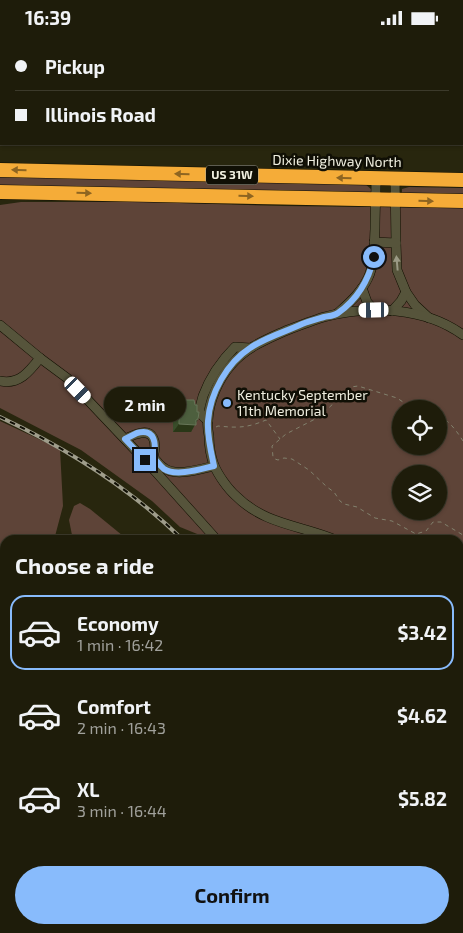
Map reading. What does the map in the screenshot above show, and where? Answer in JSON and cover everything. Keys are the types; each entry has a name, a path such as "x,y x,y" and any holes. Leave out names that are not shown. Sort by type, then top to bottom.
{"highway":[{"name":"Dixie Highway North","path":"0,170 463,180"},
{"name":"US 31W","path":"0,192 463,201"}],"street":[{"path":"337,314 362,288 372,267 374,257 376,178"},
{"path":"395,179 397,270 406,292 429,318"},
{"path":"374,242 396,243"},
{"path":"362,288 367,302 374,310"},
{"path":"392,311 406,292"},
{"path":"320,535 268,519 250,508 235,496 224,483 214,466 208,426 215,393 221,379 231,365 250,348 264,340 306,323 337,314 374,310 392,311 429,318 463,335"},
{"path":"0,325 67,378 212,535"},
{"path":"0,381 15,381 27,375 40,358"},
{"path":"125,439 138,433 150,435 154,440 156,448 153,457 165,470 179,472 214,466"}],"path":[{"path":"400,400 358,386 351,387 319,417 286,434 272,446 273,457 278,460 292,459 334,492 344,504 357,507 375,518 392,521 416,534 426,531 437,521 463,535"},
{"path":"208,426 238,428 266,420 280,439"},
{"path":"447,422 458,432 463,441"}],"shaded area":[{"path":"0,177 364,183 372,190 372,193 0,187"},
{"path":"409,187 463,188 463,195 402,194 402,189"},
{"path":"21,202 144,202 463,208 463,535 200,535 180,527 152,501 81,450 0,408 0,205"},
{"path":"0,421 60,449 63,506 55,535 0,535"},
{"path":"80,503 90,509 122,535 72,535 69,520 74,506"}],"building":[{"path":"184,400 194,400 195,405 197,405 197,412 199,412 196,425 179,424 179,405 185,405"}],"railway":[{"path":"0,417 50,442 97,471 141,503 177,535"}],"place":[{"name":"Kentucky September 11th Memorial","path":"227,403"}],"route":[{"path":"145,460 125,439 138,433 150,435 154,440 156,448 153,457 165,470 179,472 214,466 209,440 208,421 210,407 221,379 231,365 242,354 264,340 306,323 337,314 362,288 372,267 374,257"}]}
